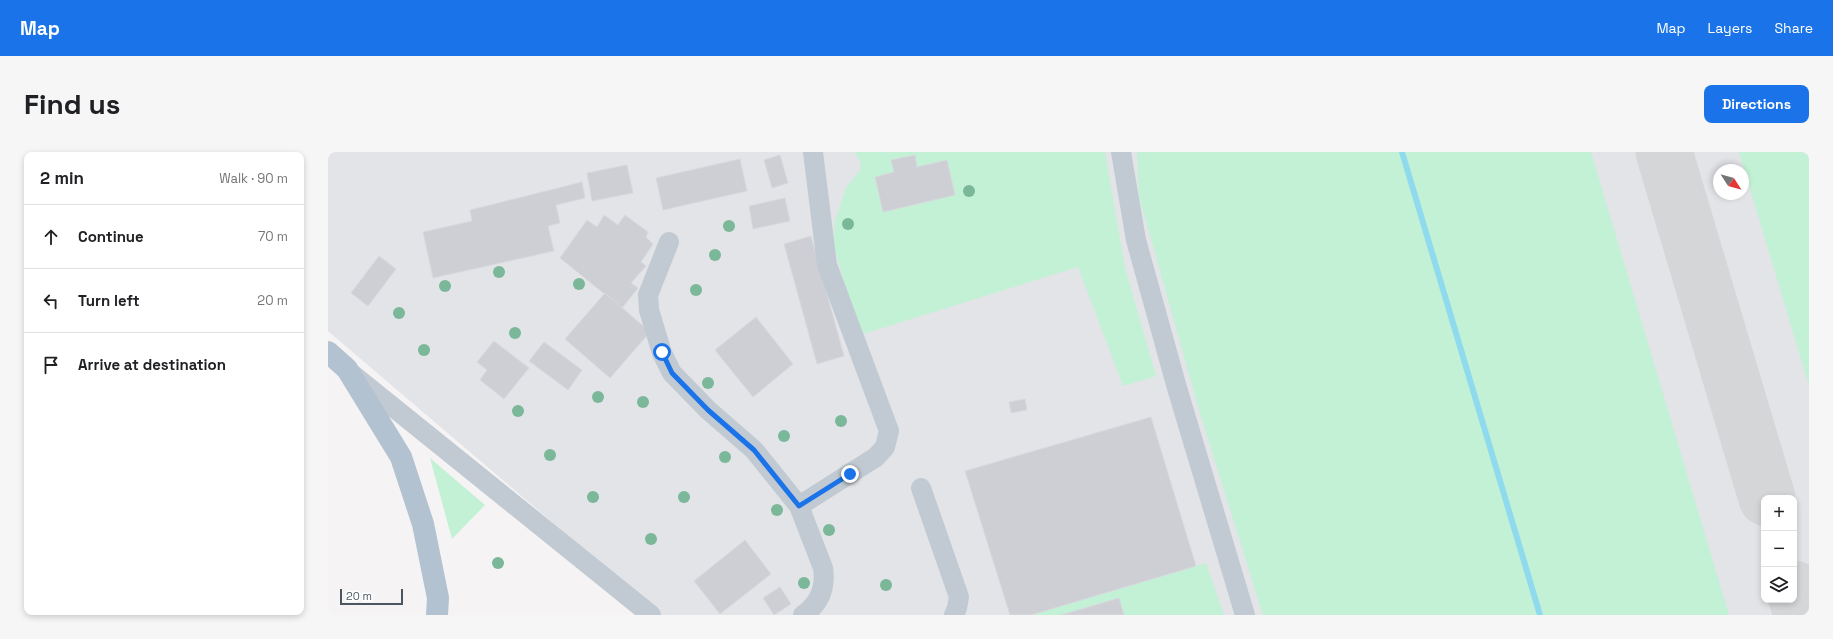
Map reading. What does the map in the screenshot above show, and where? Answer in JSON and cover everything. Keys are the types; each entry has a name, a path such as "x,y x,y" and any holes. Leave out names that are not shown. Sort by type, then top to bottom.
{"main road":[{"path":"328,352 347,369 400,457 423,524 438,598 437,615"}],"street":[{"path":"799,506 876,457 885,447 889,431 827,265 813,152"},
{"path":"1121,152 1136,240 1177,388 1245,615"},
{"path":"669,242 648,295 649,310 662,352 672,373 708,410 754,450 799,506 823,568 825,578 818,600 813,608 803,615"},
{"path":"347,369 651,615"},
{"path":"921,488 958,597 957,608 954,615"}],"shaded area":[{"path":"328,152 1809,152 1809,615 661,615 328,331"}],"green space":[{"path":"855,152 1105,152 1125,268 1156,376 1123,386 1078,267 860,335 833,243 835,221 846,188 861,169 860,161"},
{"path":"1137,152 1591,152 1729,615 1263,615 1200,413 1139,196"},
{"path":"1739,152 1809,152 1809,386 1749,185 1749,164 1743,164"},
{"path":"430,458 485,505 452,539"},
{"path":"1206,563 1224,615 1031,615"}],"building":[{"path":"780,155 788,183 772,188 764,160"},
{"path":"915,155 917,167 947,160 955,195 883,212 875,177 894,172 891,160"},
{"path":"740,159 747,191 663,210 656,178"},
{"path":"627,165 633,193 592,201 587,173"},
{"path":"582,182 585,198 556,205 560,223 548,226 554,251 433,278 423,232 472,221 470,210"},
{"path":"785,198 790,221 753,229 749,206"},
{"path":"604,215 618,225 625,215 648,232 646,237 653,244 641,262 646,266 631,283 638,288 622,308 560,258 587,220 597,227"},
{"path":"811,236 844,356 817,364 784,244"},
{"path":"379,256 396,269 368,306 351,293"},
{"path":"605,293 650,332 610,378 565,339"},
{"path":"756,317 793,364 753,397 715,350"},
{"path":"494,341 529,368 504,399 480,380 487,370 477,362"},
{"path":"544,342 582,370 568,390 529,361"},
{"path":"1025,399 1027,410 1011,413 1009,402"},
{"path":"1151,417 1196,566 1031,615 1010,615 965,471"},
{"path":"745,540 771,574 720,614 694,581"},
{"path":"780,587 791,604 774,615 763,598"},
{"path":"1119,598 1124,615 1061,615"}],"waterway":[{"path":"1402,152 1540,615"}],"taxiway":[{"path":"1664,152 1766,495"},
{"path":"1797,599 1802,615"}],"route":[{"path":"662,352 672,373 708,410 754,450 799,506 850,474"}]}
